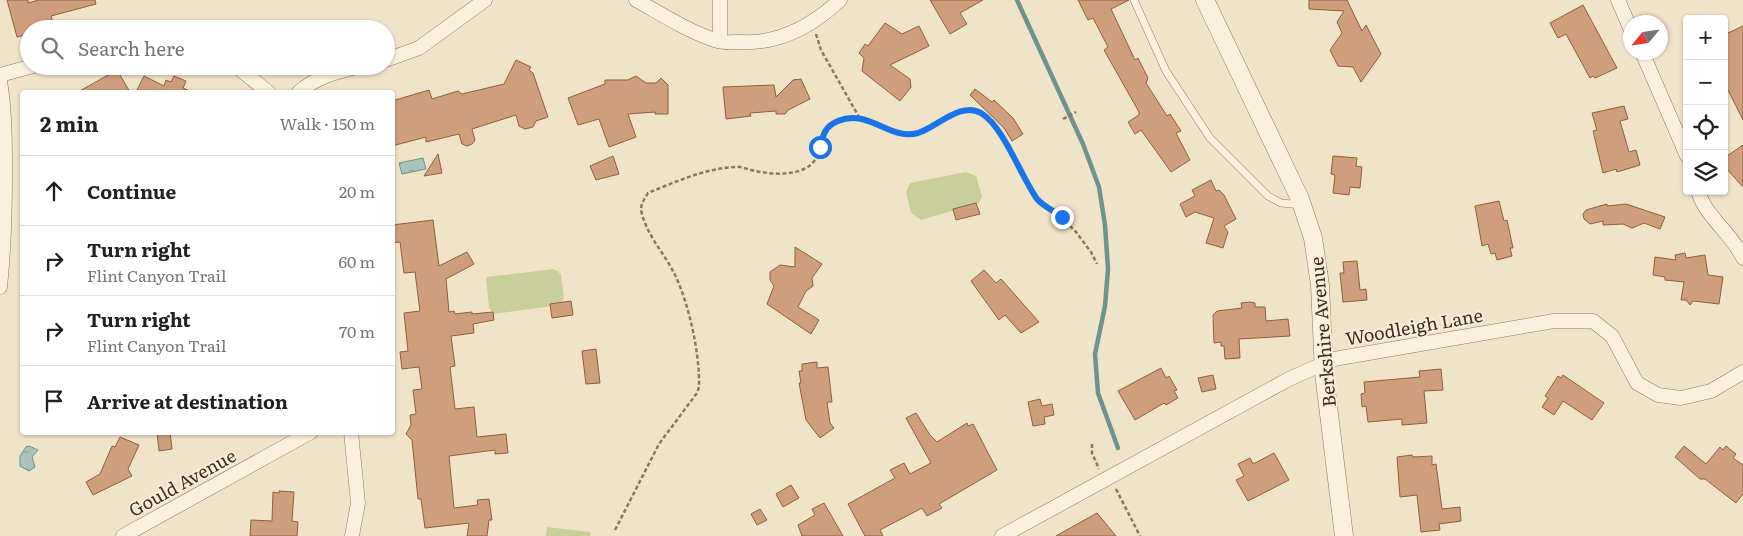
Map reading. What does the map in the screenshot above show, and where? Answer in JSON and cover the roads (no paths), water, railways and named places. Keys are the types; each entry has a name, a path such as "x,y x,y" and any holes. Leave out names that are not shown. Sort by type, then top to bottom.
{"street":[{"path":"395,57 419,48 485,0"},
{"path":"636,0 688,29 720,41 760,43 792,34 810,24 840,0"},
{"path":"720,0 720,41"},
{"name":"Berkshire Avenue","path":"1205,0 1302,205 1313,238 1320,285 1324,363 1344,536"},
{"path":"1618,0 1624,15"},
{"path":"1645,60 1684,150"},
{"path":"0,75 20,70"},
{"path":"247,75 266,90"},
{"path":"301,90 308,84 327,75"},
{"path":"0,81 5,110 5,242 0,287"},
{"path":"1700,195 1716,223 1737,244 1743,258"},
{"name":"Woodleigh Lane","path":"1002,536 1289,379 1334,359 1554,321 1593,321 1612,336 1637,383 1658,395 1681,398 1711,391 1743,372"},
{"name":"Gould Avenue","path":"123,536 306,435"},
{"path":"351,435 358,503 352,536"}],"lane":[{"path":"1134,0 1166,70 1210,138 1268,196 1281,203 1302,205"}],"water":[{"path":"423,158 426,169 402,174 399,163"},
{"path":"29,446 38,450 32,457 35,467 29,471 20,466 20,456 26,447"}],"waterway":[{"path":"1017,0 1083,144 1099,187 1105,225 1108,269 1105,306 1095,354 1098,393 1118,448"}]}
